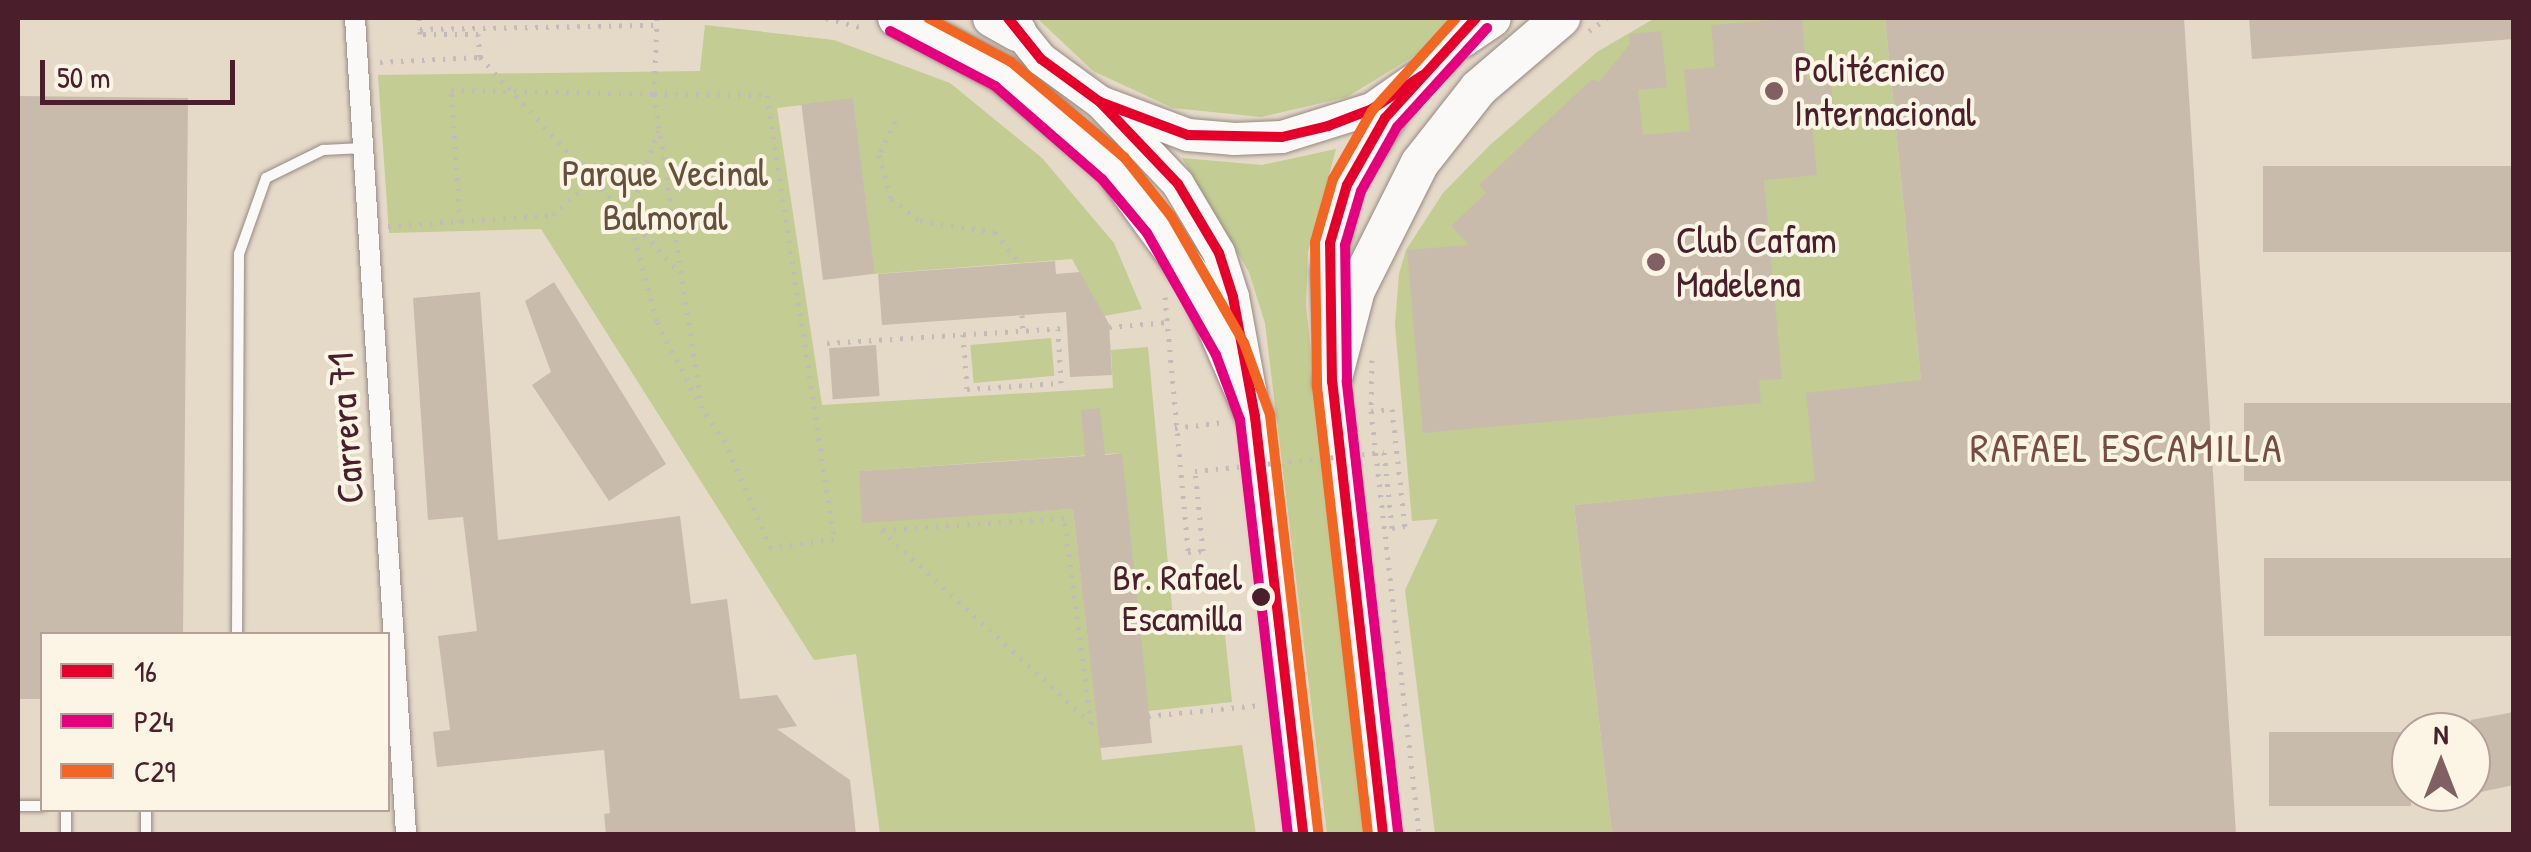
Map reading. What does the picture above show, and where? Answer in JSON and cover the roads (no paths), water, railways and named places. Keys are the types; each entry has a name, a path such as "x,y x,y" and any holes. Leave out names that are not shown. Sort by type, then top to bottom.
{"highway":[{"path":"1468,28 1492,18"},
{"path":"884,24 1003,74 1113,168 1198,284 1240,420"},
{"path":"1332,382 1356,290 1420,163 1480,88 1572,27"}],"main road":[{"path":"1006,22 1100,102 1158,159 1219,253 1240,325 1240,420 1303,834"},
{"path":"1383,834 1332,382 1330,243 1362,153 1412,84 1468,28"},
{"path":"1100,102 1188,134 1266,138 1328,126 1412,84"}],"street":[{"name":"Carrera 71","path":"355,18 406,834"}],"lane":[{"path":"238,632 239,254 266,178 322,150 362,148"}],"place":[{"name":"Politécnico Internacional","path":"1774,91"},
{"name":"Club Cafam Madelena","path":"1656,262"},
{"name":"Br. Rafael Escamilla","path":"1261,597"}],"district":[{"name":"RAFAEL ESCAMILLA","path":"2127,447"}],"park label":[{"name":"Parque Vecinal Balmoral","path":"665,195"}]}
